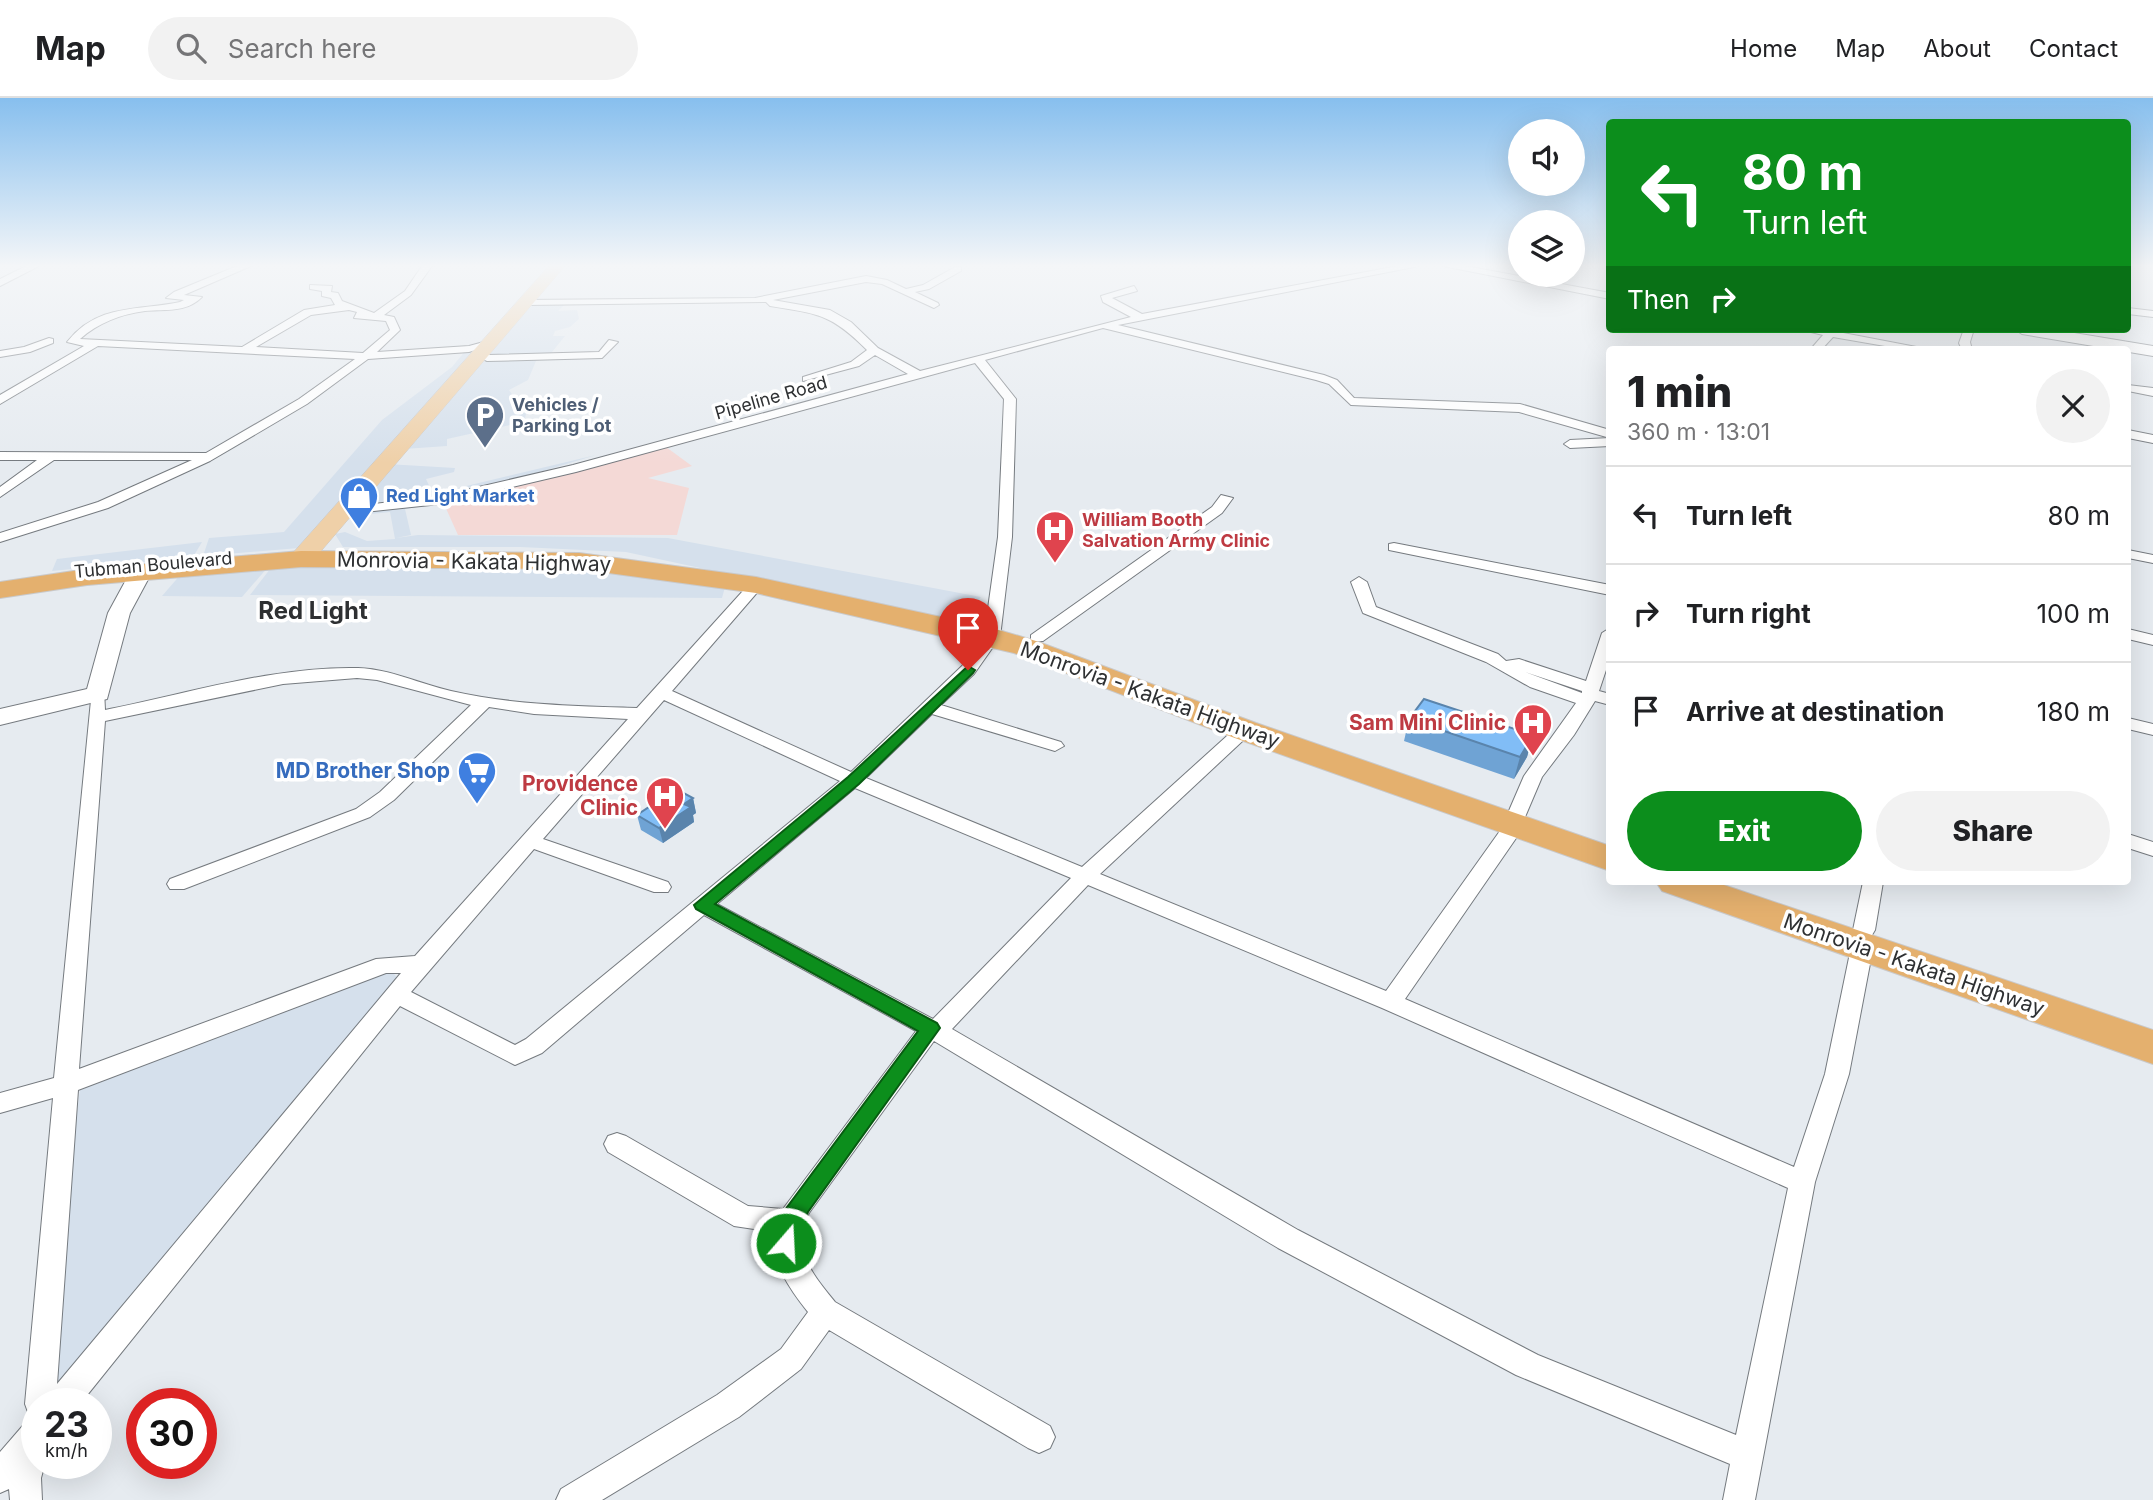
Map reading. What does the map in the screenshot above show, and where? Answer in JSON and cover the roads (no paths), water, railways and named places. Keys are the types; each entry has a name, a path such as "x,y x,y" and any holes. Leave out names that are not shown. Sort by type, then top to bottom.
{"highway":[{"name":"Monrovia - Kakata Highway","path":"324,539 364,552 576,550 645,556 768,574 993,630 1244,730 1516,819 1606,843"},
{"name":"Monrovia - Kakata Highway","path":"324,539 579,561 756,585 1037,638 1516,819 1606,857"},
{"name":"Tubman Boulevard","path":"0,583 112,566 270,555 324,539"},
{"name":"Tubman Boulevard","path":"0,590 141,572 324,539"},
{"name":"Monrovia - Kakata Highway","path":"1685,885 2153,1027"},
{"name":"Monrovia - Kakata Highway","path":"1730,885 1863,939 2153,1048"}],"main road":[{"path":"324,539 506,331"}],"street":[{"path":"82,331 72,342 366,356 469,349 602,355 613,342"},
{"path":"246,349 275,331"},
{"path":"0,538 57,523 205,456 297,406 366,356 393,331"},
{"path":"855,331 874,350 918,375"},
{"name":"Pipeline Road","path":"324,539 440,500 576,468 1078,331"},
{"path":"1126,331 1320,377 1333,382 1351,401 1520,408 1606,433"},
{"path":"1819,346 1831,333"},
{"path":"1843,333 1907,346"},
{"path":"2048,333 2124,346"},
{"path":"0,354 49,341"},
{"path":"0,400 95,344"},
{"path":"2131,347 2153,351"},
{"path":"807,379 855,364 874,350"},
{"path":"396,995 515,1056 534,1046 853,780 968,670 993,630 1004,537 1010,399 995,377 976,358"},
{"path":"0,386 23,386"},
{"path":"2131,388 2153,392"},
{"path":"2131,435 2153,439"},
{"path":"1570,444 1606,443"},
{"path":"0,456 205,456"},
{"path":"0,494 51,456"},
{"path":"1037,638 1217,510 1226,498"},
{"path":"1394,547 1606,589"},
{"path":"2131,555 2153,559"},
{"path":"1494,583 1503,568"},
{"path":"41,1388 99,706 119,612 141,572"},
{"path":"1359,582 1369,610 1606,699"},
{"path":"73,1388 421,964 756,585"},
{"path":"2131,635 2153,639"},
{"path":"1390,1002 1516,819 1533,776 1565,735 1589,694 1606,644"},
{"path":"0,717 283,680 357,673 378,675 449,696 484,702 534,709 642,715"},
{"path":"661,692 853,780 1390,1002 1802,1182"},
{"path":"177,884 363,813 387,796 484,702"},
{"path":"929,707 1055,746"},
{"path":"2131,724 2153,730"},
{"path":"1039,1437 825,1312 799,1279 786,1243 790,1221 933,1030 1086,875 1244,730"},
{"path":"530,841 661,887"},
{"path":"2131,842 2153,849"},
{"path":"1738,1500 1749,1456 1802,1182 1837,1074 1872,885"},
{"path":"702,905 933,1030 1288,1239 1515,1359 1749,1456"},
{"path":"0,1103 65,1085 384,965 421,964"},
{"path":"617,1144 744,1218 790,1221"},
{"path":"572,1500 727,1406 791,1359 825,1312"},
{"path":"0,1477 21,1451"},
{"path":"25,1479 26,1500"}],"place":[{"name":"Vehicles / Parking Lot","path":"485,449"},
{"name":"Red Light Market","path":"359,530"},
{"name":"William Booth Salvation Army Clinic","path":"1055,564"},
{"name":"Sam Mini Clinic","path":"1533,757"},
{"name":"MD Brother Shop","path":"477,805"},
{"name":"Providence Clinic","path":"665,830"}],"district":[{"name":"Red Light","path":"313,611"}]}
